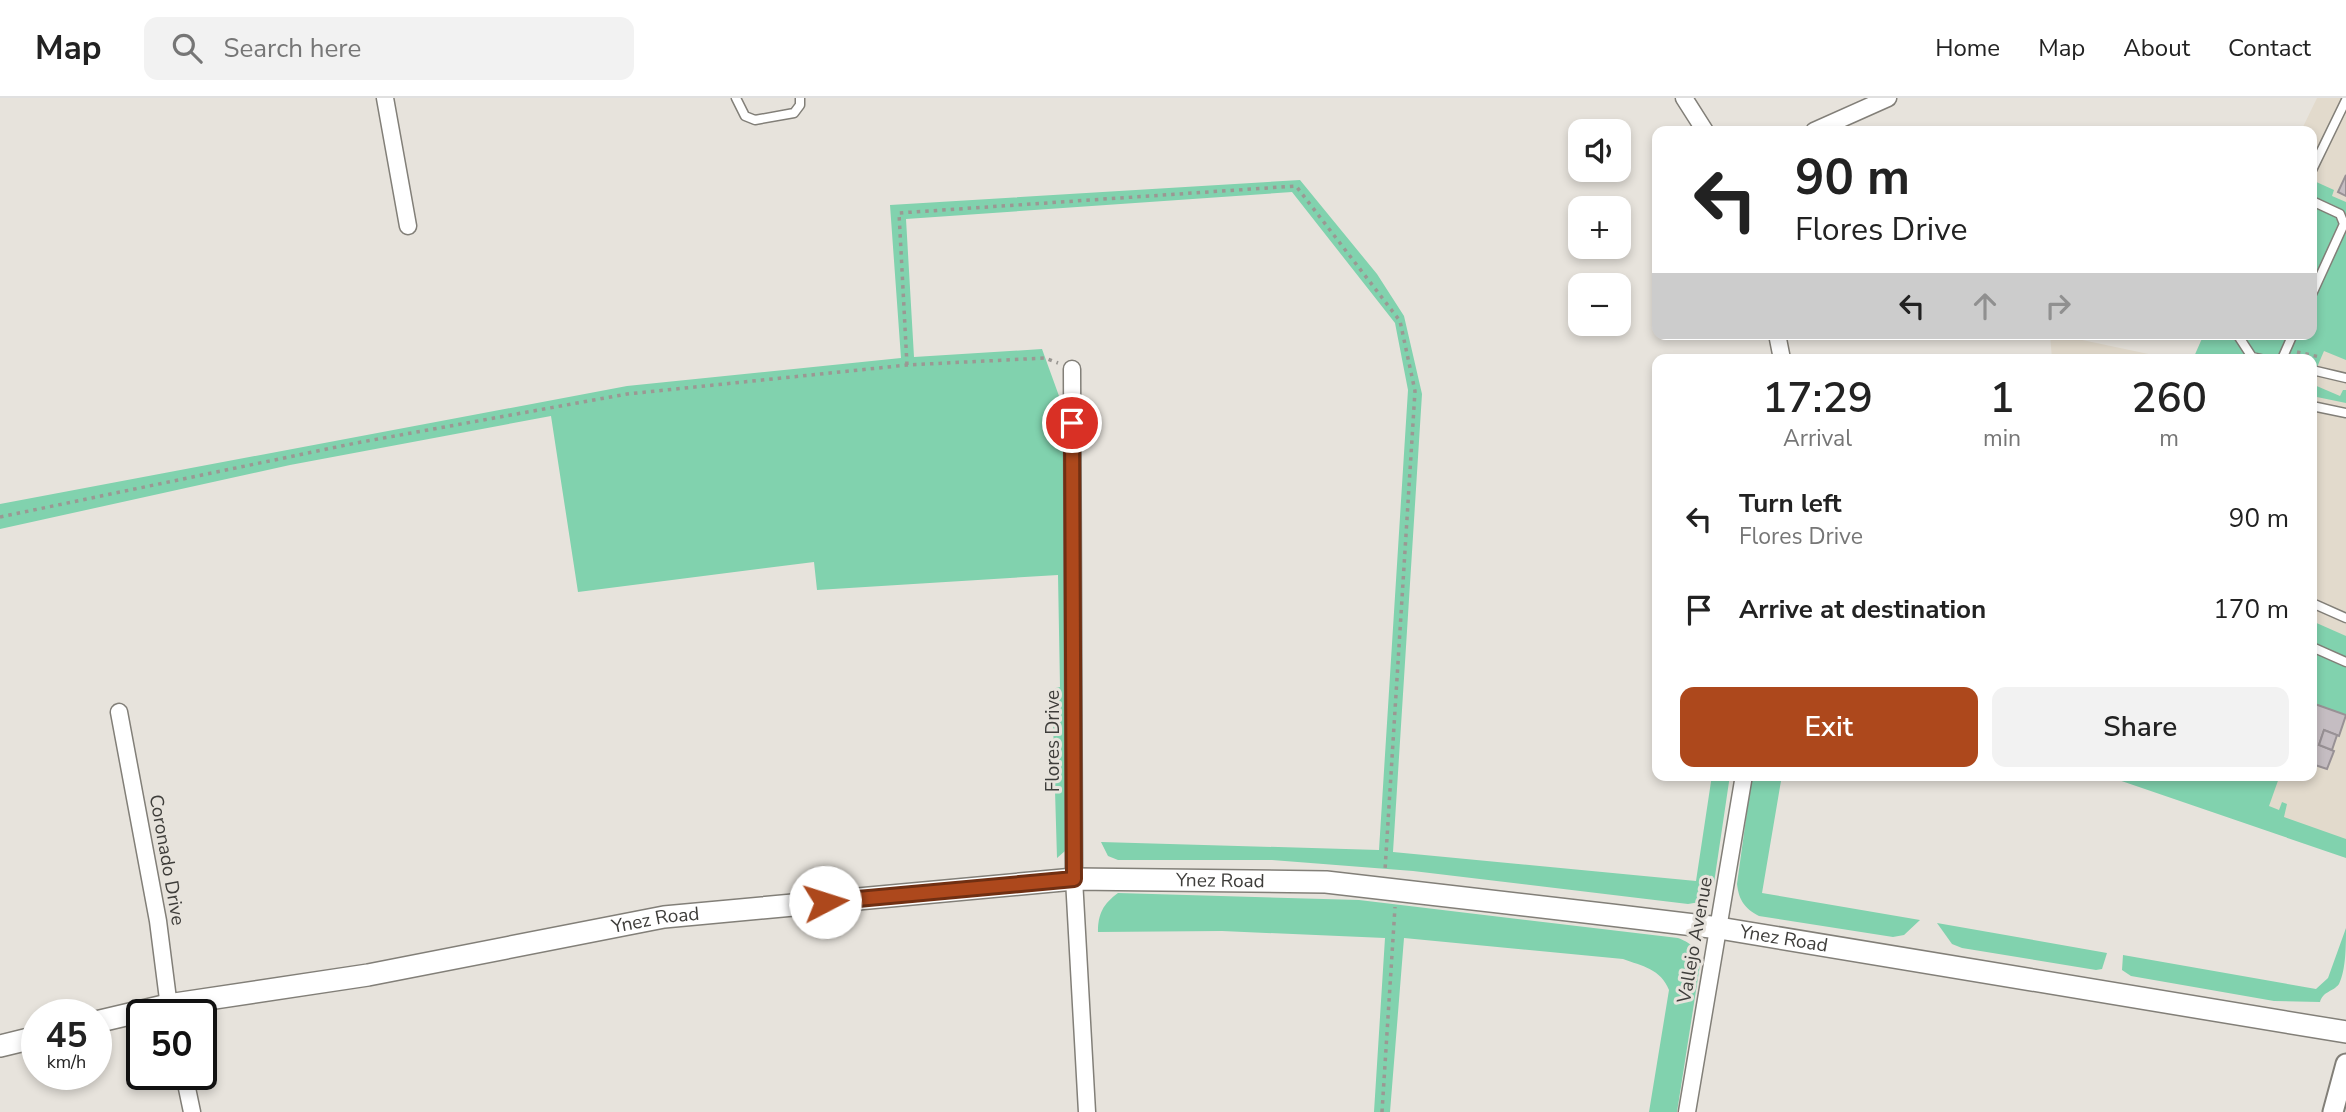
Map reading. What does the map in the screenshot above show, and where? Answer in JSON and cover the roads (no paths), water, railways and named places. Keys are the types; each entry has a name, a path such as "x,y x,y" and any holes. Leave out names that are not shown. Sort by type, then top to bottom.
{"main road":[{"name":"Ynez Road","path":"217,1002 664,917 1074,879 1326,882 1720,928 2346,1032"},
{"path":"0,1046 21,1041"}],"street":[{"path":"385,98 408,226"},
{"path":"1684,98 1702,126"},
{"path":"1825,126 1888,98"},
{"name":"Flores Drive","path":"1072,369 1074,879 1087,1112"},
{"name":"Coronado Drive","path":"118,712 158,921 168,999"},
{"name":"Vallejo Avenue","path":"1687,1112 1743,781"},
{"path":"2333,1112 2346,1064"},
{"path":"187,1090 192,1112"}],"lane":[{"path":"736,98 745,116 755,120 794,113 800,105 800,98"},
{"path":"2317,160 2346,100"},
{"path":"2317,203 2340,214 2344,224 2317,283"},
{"path":"2317,371 2346,379"},
{"path":"2317,407 2346,413"},
{"path":"2317,605 2346,618"},
{"path":"2317,649 2346,662"}]}
